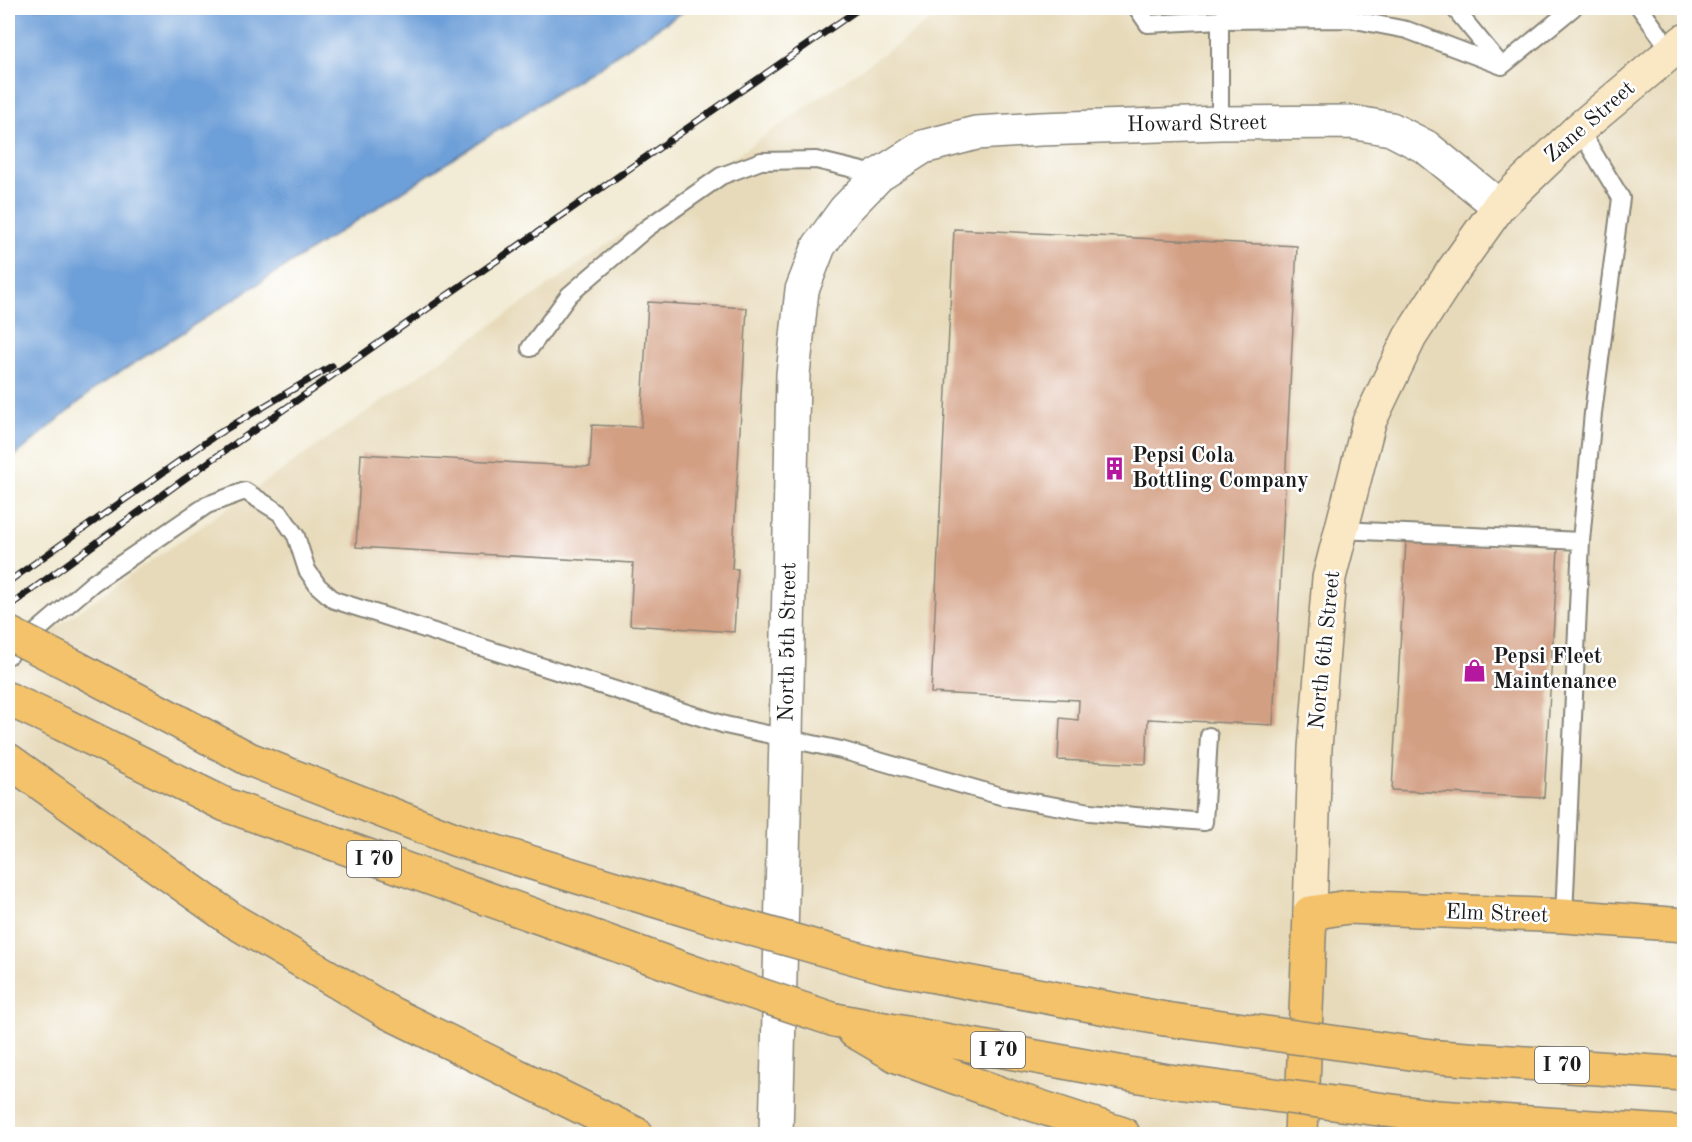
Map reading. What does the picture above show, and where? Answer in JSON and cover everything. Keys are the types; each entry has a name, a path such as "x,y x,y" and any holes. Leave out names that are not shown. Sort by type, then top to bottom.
{"main road":[{"name":"Zane Street","path":"1498,206 1579,129 1678,46"},
{"name":"North 6th Street","path":"1301,1134 1316,737 1329,578 1369,422 1388,380 1410,337 1498,206"},
{"name":"I 70","path":"8,633 249,759 454,839 706,916 887,967 1165,1019 1439,1057 1684,1074"},
{"name":"I 70","path":"8,699 226,806 695,973 835,1020 1162,1080 1438,1117 1684,1132"},
{"path":"13,764 234,921 388,1012 636,1134"},
{"name":"Elm Street","path":"1310,913 1348,908 1564,916 1684,925"},
{"path":"835,1020 897,1056 1123,1134"}],"street":[{"name":"Howard Street","path":"879,175 923,147 976,133 1220,123 1351,122 1390,129 1426,147 1498,206"},
{"name":"North 5th Street","path":"776,1134 793,374 801,290 819,246 845,210 879,175"}],"lane":[{"path":"1137,8 1148,24 1220,20 1350,20 1407,30 1502,66"},
{"path":"1220,20 1235,8"},
{"path":"1454,8 1502,66"},
{"path":"1502,66 1573,8"},
{"path":"1640,8 1678,46"},
{"path":"1220,20 1220,123"},
{"path":"1564,916 1581,541 1593,413 1620,198 1579,129"},
{"path":"530,348 569,296 647,228 721,176 761,161 816,160 879,175"},
{"path":"8,656 93,583 207,505 245,491 280,513 296,536 307,570 318,586 334,600 725,725 841,750 1004,797 1090,812 1204,822 1209,736"},
{"path":"1340,530 1581,541"}],"shaded area":[{"path":"949,8 1684,8 1684,1134 8,1134 8,660"}],"water":[{"path":"8,8 689,8 97,387 8,462"}],"building":[{"name":"Pepsi Cola Bottling Company","path":"954,229 1297,246 1273,725 1148,719 1146,764 1058,760 1060,718 1078,720 1079,700 931,693"},
{"path":"648,302 747,308 732,569 738,569 734,632 630,625 633,563 356,547 361,454 590,467 592,425 641,427"},
{"name":"Pepsi Fleet Maintenance","path":"1406,541 1558,549 1544,798 1392,790"}],"railway":[{"path":"8,607 183,480 860,8"},
{"path":"8,582 216,435 332,366"}],"place":[{"name":"Pepsi Cola Bottling Company","path":"1114,469"},
{"name":"Pepsi Fleet Maintenance","path":"1475,670"}]}
